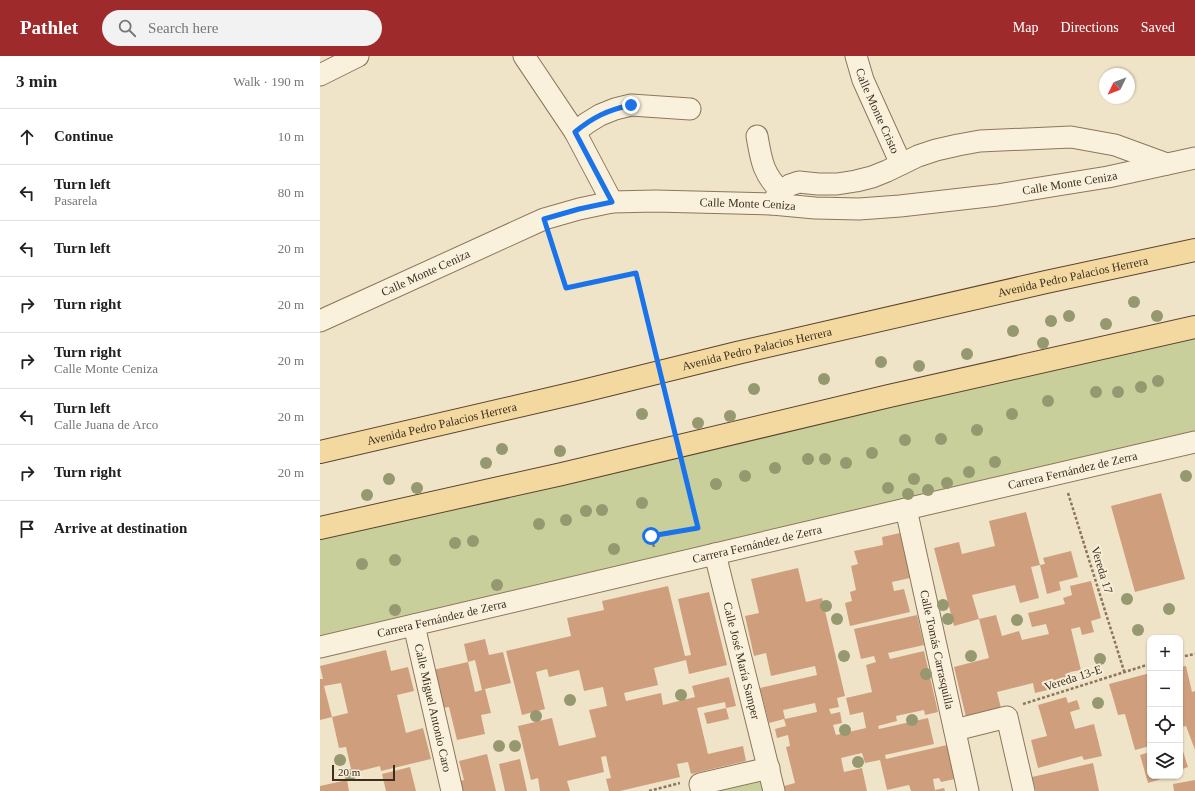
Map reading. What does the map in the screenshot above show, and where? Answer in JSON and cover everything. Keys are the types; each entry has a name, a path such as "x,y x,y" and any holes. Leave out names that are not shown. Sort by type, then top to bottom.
{"main road":[{"name":"Avenida Pedro Palacios Herrera","path":"320,452 572,394 752,350 1038,284 1195,250"},
{"path":"320,528 562,474 889,396 1195,326"}],"street":[{"path":"320,75 358,56"},
{"path":"524,56 575,132 612,202"},
{"name":"Calle Monte Cristo","path":"856,56 863,80 901,164"},
{"path":"575,132 600,115 631,105 690,109"},
{"path":"756,136 763,166 770,179 776,198 790,185 799,182 837,184 856,181 882,173 918,156 936,150 980,141 1071,138 1115,145 1167,164"},
{"name":"Calle Monte Ceniza","path":"320,322 544,219 579,209 612,202 776,198 815,208 859,209 900,206 997,195 1108,176 1195,158"},
{"name":"Carrera Fernández de Zerra","path":"320,647 1195,442"},
{"name":"Calle Tomás Carrasquilla","path":"906,509 968,791"},
{"name":"Calle José María Samper","path":"715,554 774,791"},
{"name":"Calle Miguel Antonio Caro","path":"414,625 452,791"},
{"path":"955,730 1007,717 1024,791"},
{"path":"701,787 769,768"}],"path":[{"path":"544,219 566,288 636,273 698,528 651,536"},
{"name":"Vereda 17","path":"1062,473 1124,672"},
{"path":"1183,656 1195,654"},
{"name":"Vereda 13-E","path":"1007,717 1014,706 1147,665"},
{"path":"648,791 689,781 701,787"}],"green space":[{"path":"1195,327 1195,442 320,647 320,528"},
{"path":"767,774 771,791 713,791"}],"building":[{"path":"1161,493 1185,579 1135,592 1111,506"},
{"path":"1026,512 1040,565 1031,567 1039,598 1020,603 1015,585 972,595 979,619 954,626 934,548 959,542 962,554 995,546 989,521"},
{"path":"900,533 910,578 892,582 894,591 904,589 910,612 850,626 845,603 852,601 850,592 856,590 851,566 858,564 854,551 883,545 882,537"},
{"path":"1071,551 1078,577 1059,582 1061,590 1047,594 1040,565 1045,564 1043,558"},
{"path":"798,568 806,602 822,598 845,696 837,698 839,707 829,709 831,714 840,712 842,723 833,725 836,735 866,728 863,712 850,715 846,698 872,692 866,665 876,662 874,656 861,659 854,629 917,615 924,645 888,653 890,659 924,651 938,712 925,715 924,710 896,716 897,721 878,726 879,729 928,718 934,744 885,755 886,759 947,745 955,779 941,782 939,778 933,779 935,790 944,788 945,791 911,791 909,785 887,790 880,760 865,763 862,753 841,758 844,772 862,768 867,791 785,791 784,786 795,783 786,747 790,746 788,735 777,738 775,729 786,726 784,719 769,723 760,688 817,675 815,666 771,676 766,653 754,656 745,616 759,613 751,579","holes":["815,703 817,712 785,719 783,710"]},
{"path":"1091,581 1101,618 1091,621 1094,632 1082,635 1080,627 1071,629 1081,670 1070,672 1073,684 1035,693 1033,683 997,692 1001,708 966,717 954,667 989,658 979,619 996,615 1002,636 1019,631 1022,640 1049,634 1046,624 1032,627 1028,613 1065,604 1063,598 1072,595 1070,586"},
{"path":"668,586 685,656 691,655 678,599 709,592 727,665 689,674 686,660 654,668 658,685 624,693 626,701 661,693 663,705 695,697 692,686 729,677 736,706 726,708 725,702 697,708 708,754 743,746 746,761 691,774 688,762 677,764 680,777 620,791 609,791 606,779 611,778 606,756 601,757 604,772 567,781 570,791 540,791 538,778 531,780 518,726 552,718 559,746 596,737 589,710 607,706 603,687 584,691 579,670 549,677 547,669 536,672 545,709 522,715 506,651 571,636 567,618 604,610 602,601"},
{"path":"485,639 489,655 503,652 511,683 485,689 491,713 481,715 485,734 457,740 449,707 442,708 433,670 468,662 464,644","holes":["475,660 482,690 475,692 468,662"]},
{"path":"386,650 391,671 408,667 414,691 397,695 406,733 423,728 431,759 381,771 380,766 352,773 346,747 339,748 332,717 320,720 320,679 323,679 320,666","holes":["341,683 348,713 332,717 324,686"]},
{"path":"1183,666 1186,666 1192,692 1195,691 1195,750 1186,726 1183,726"},
{"path":"1147,674 1147,747 1135,750 1125,714 1118,715 1109,684"},
{"path":"1066,697 1068,703 1077,700 1080,709 1070,712 1075,729 1094,724 1102,756 1084,760 1082,756 1038,768 1031,740 1047,736 1038,705"},
{"path":"726,708 729,719 707,724 704,713"},
{"path":"1183,751 1188,767 1183,769"},
{"path":"1147,753 1147,779 1161,779 1148,783 1140,755"},
{"path":"487,754 496,791 462,791 459,781 464,780 459,761"},
{"path":"520,759 527,791 505,791 499,764"},
{"path":"1093,763 1099,791 1036,791 1032,777"},
{"path":"410,767 416,791 386,791 382,774"},
{"path":"347,780 349,791 320,791 320,786"},
{"path":"1195,780 1195,791 1174,791 1173,784"}],"route":[{"path":"631,105 600,115 575,132 612,202 579,209 544,219 566,288 636,273 698,528 651,536"}]}
